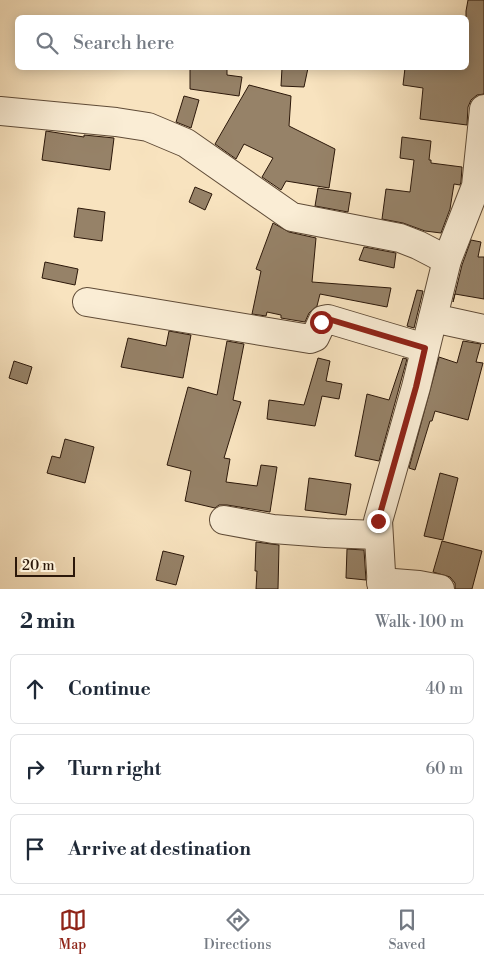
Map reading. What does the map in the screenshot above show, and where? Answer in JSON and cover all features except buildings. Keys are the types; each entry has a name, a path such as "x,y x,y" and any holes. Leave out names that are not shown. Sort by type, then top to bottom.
{"street":[{"path":"440,589 419,585 381,585 378,521 416,387 446,260 476,186 484,109"},
{"path":"0,112 116,122 148,127 186,144 292,217 400,238 446,260"},
{"path":"86,302 310,339 314,337 323,320 328,319 425,348"},
{"path":"433,318 484,329"},
{"path":"224,520 273,529 378,535"}],"route":[{"path":"321,322 328,319 425,348 416,387 378,521"}]}
